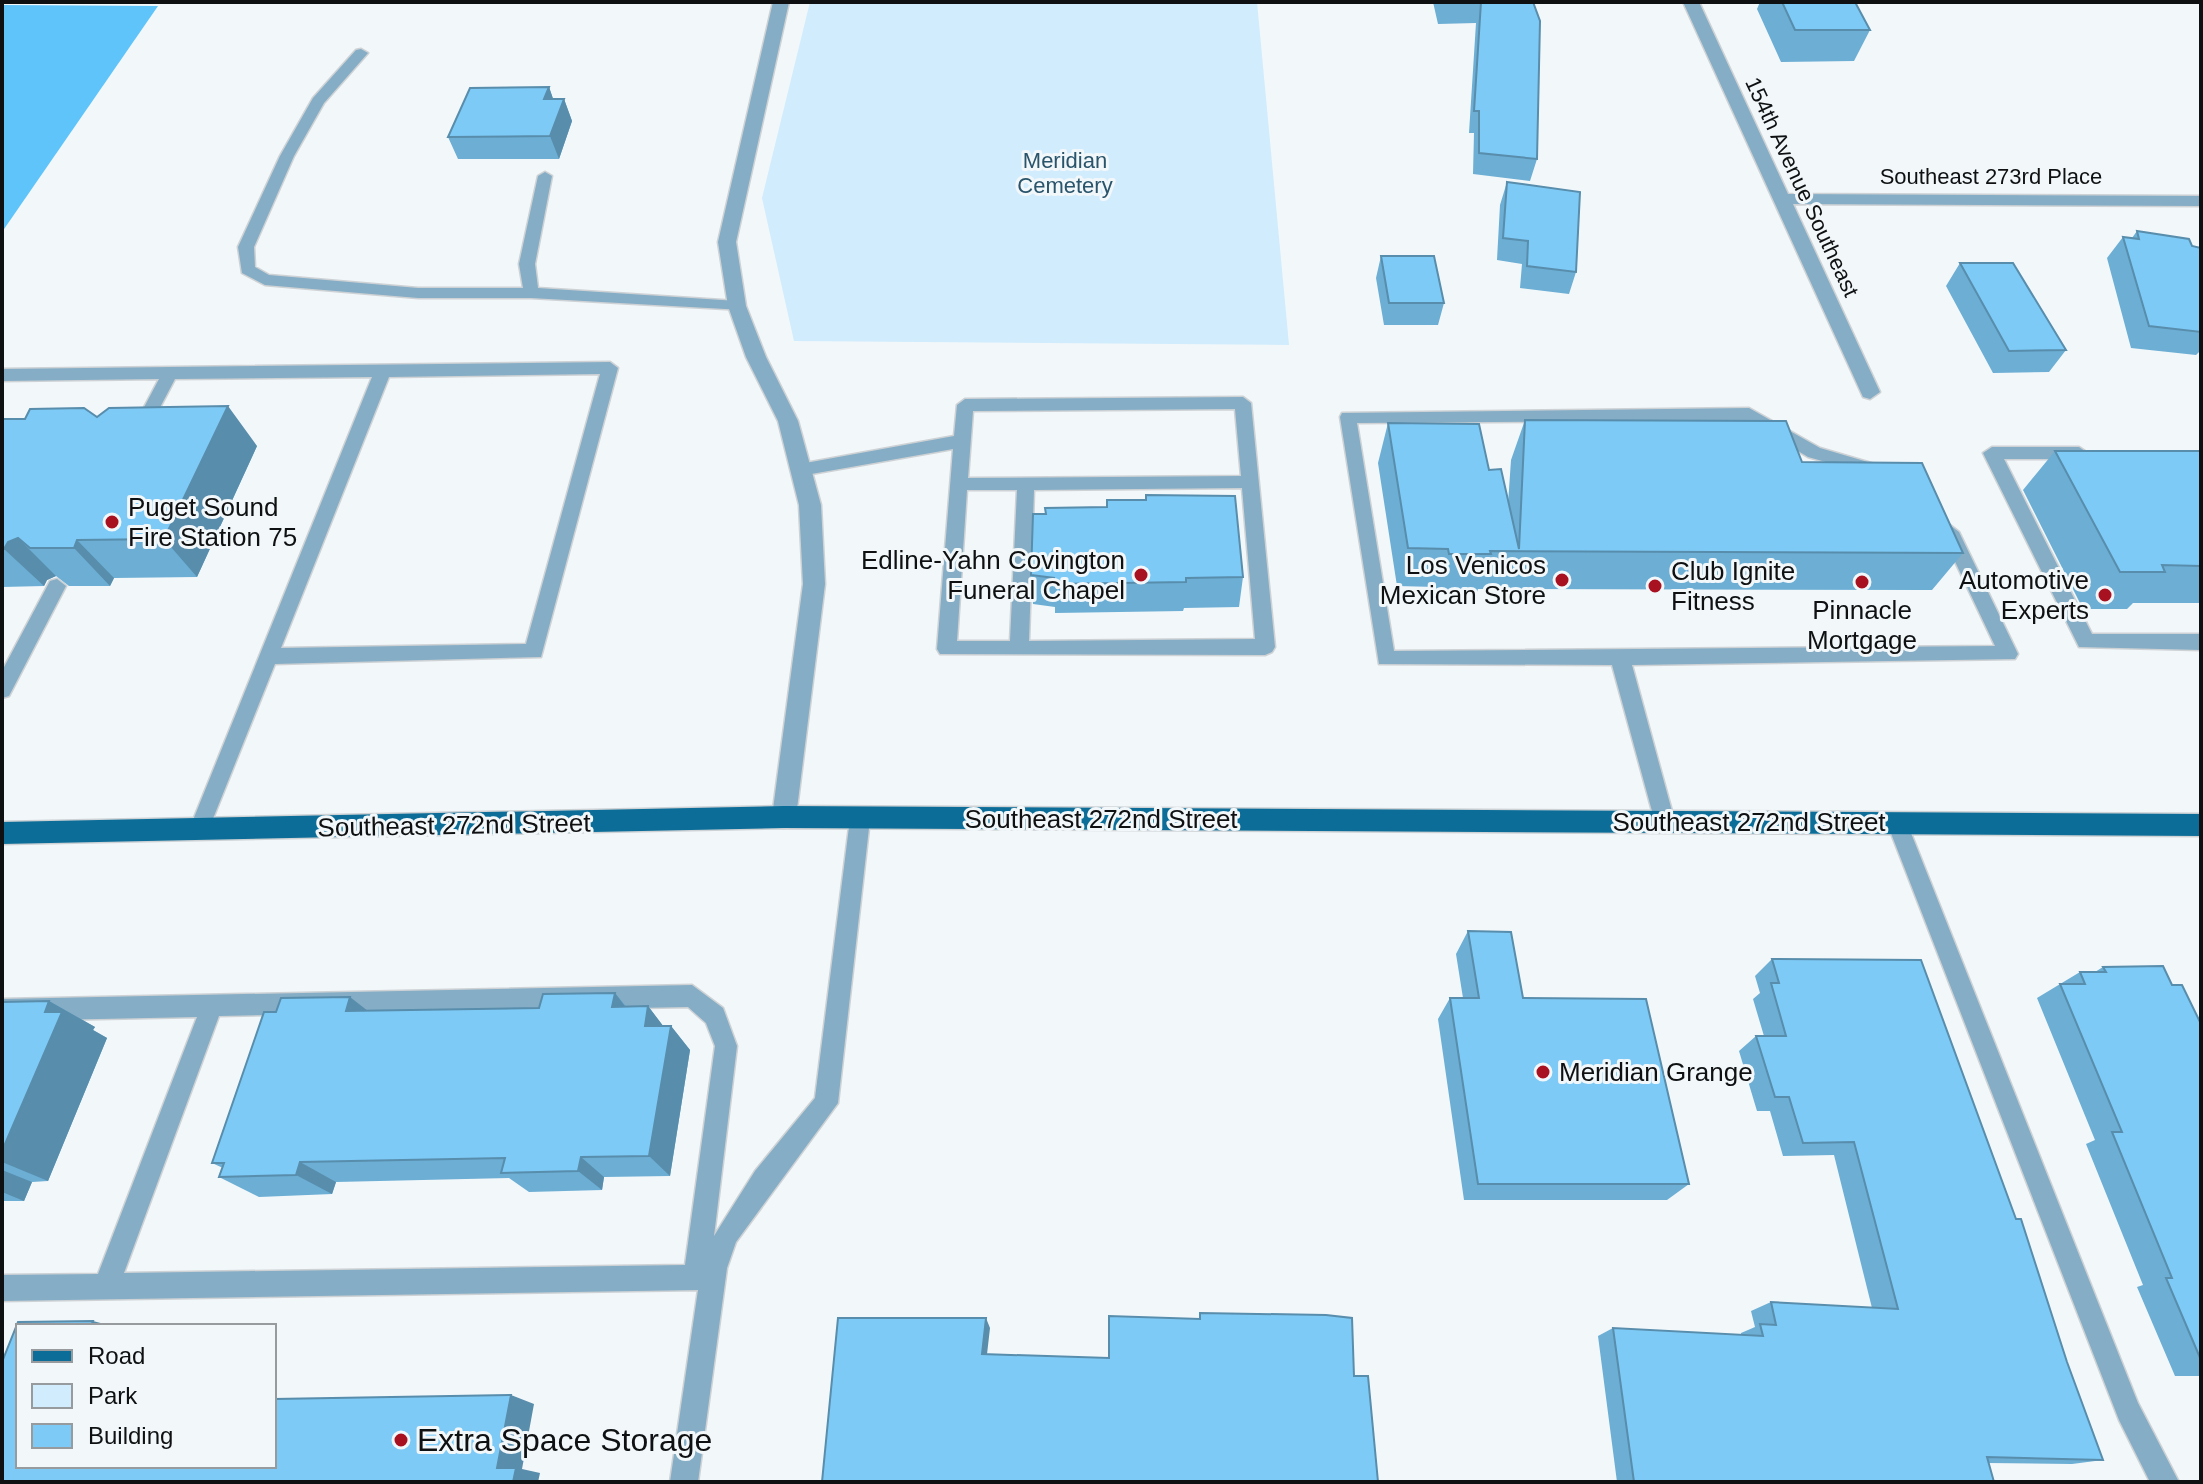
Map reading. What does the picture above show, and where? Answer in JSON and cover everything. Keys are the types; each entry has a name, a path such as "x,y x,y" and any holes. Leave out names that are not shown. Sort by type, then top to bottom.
{"main road":[{"name":"Southeast 272nd Street","path":"2,833 784,817 2201,825"}],"street":[{"path":"781,2 727,242 737,306 756,357 788,421 810,505 814,584 784,817"},
{"name":"154th Avenue Southeast","path":"1691,2 1870,392"},
{"name":"Southeast 273rd Place","path":"1781,199 2201,201"}],"lane":[{"path":"361,53 318,101 287,156 246,247 247,269 265,280 418,293 531,293 737,306"},
{"path":"531,293 527,264 545,176"},
{"path":"2,375 610,368 534,652 269,656"},
{"path":"199,830 383,371"},
{"path":"130,448 170,373"},
{"path":"1243,403 1265,647 947,649 962,441 965,405 1243,403"},
{"path":"1889,474 1814,453 1749,414 1348,417 1386,659 2008,654 1945,521"},
{"path":"800,470 962,441"},
{"path":"2097,454 1992,453 2086,642 2201,642"},
{"path":"959,484 1250,482"},
{"path":"1019,649 1026,483"},
{"path":"2,690 57,586"},
{"path":"1620,657 1665,822"},
{"path":"704,1277 727,1234 764,1180 826,1103 860,819"},
{"path":"1897,823 2128,1411 2165,1482"},
{"path":"2,1010 692,996 715,1016 726,1046 684,1482"},
{"path":"106,1287 212,1006"},
{"path":"2,1288 704,1277"}],"green space":[{"name":"Meridian Cemetery","path":"810,2 1257,2 1289,345 794,341 762,198"}],"shaded area":[{"path":"2,5 158,6 2,232"}],"building":[{"path":"1481,2 1533,2 1540,21 1537,159 1479,153 1479,111 1474,111"},
{"path":"1782,2 1855,2 1870,30 1795,30"},
{"path":"549,87 544,99 564,99 550,136 448,137 470,88"},
{"path":"1507,182 1580,192 1576,272 1527,266 1528,241 1503,238"},
{"path":"2137,231 2189,239 2192,246 2201,248 2201,332 2149,326 2123,237 2139,239"},
{"path":"1381,256 1434,256 1444,303 1389,303"},
{"path":"1960,263 2013,263 2066,350 2009,351"},
{"path":"228,406 164,539 77,540 74,548 30,548 18,538 2,549 2,419 25,419 30,409 84,408 97,417 109,408"},
{"path":"1525,420 1786,421 1802,462 1922,463 1963,553 1490,551 1491,554 1449,554 1448,549 1408,548 1388,423 1479,424 1489,470 1501,469 1519,549"},
{"path":"2055,451 2201,451 2201,566 2162,565 2165,572 2120,572"},
{"path":"1146,495 1235,496 1243,577 1186,578 1186,582 1054,584 1054,578 1031,575 1033,514 1046,514 1045,508 1107,507 1107,500 1146,500"},
{"name":"Meridian Grange","path":"1468,931 1511,932 1523,998 1646,999 1689,1184 1478,1184 1450,998 1479,998"},
{"path":"1772,959 1921,960 2016,1219 2021,1219 2067,1362 2103,1460 1987,1457 1994,1482 1634,1482 1613,1328 1763,1336 1760,1324 1776,1325 1771,1302 1898,1309 1854,1142 1803,1143 1789,1097 1775,1097 1756,1036 1786,1036 1771,983 1779,983"},
{"path":"2163,966 2172,985 2182,985 2201,1024 2201,1360 2166,1278 2172,1278 2112,1132 2122,1132 2060,984 2085,984 2080,972 2106,972 2103,967"},
{"path":"615,993 612,1007 648,1006 645,1026 671,1026 649,1156 581,1157 578,1171 501,1173 505,1158 300,1162 296,1175 219,1177 224,1163 212,1163 264,1012 276,1012 281,998 350,997 346,1011 539,1008 543,994"},
{"path":"49,1001 45,1012 62,1012 2,1151 2,1002"},
{"path":"1200,1313 1352,1318 1354,1376 1368,1376 1378,1482 822,1482 838,1318 986,1318 982,1354 1109,1358 1109,1316 1200,1319"},
{"name":"Extra Space Storage","path":"93,1321 92,1324 18,1322"},
{"name":"Extra Space Storage","path":"16,1327 16,1468 276,1468 276,1399 511,1395 497,1468 516,1468 513,1482 2,1482 2,1362"}],"place":[{"name":"Puget Sound Fire Station 75","path":"112,522"},
{"name":"Edline-Yahn Covington Funeral Chapel","path":"1141,575"},
{"name":"Los Venicos Mexican Store","path":"1562,580"},
{"name":"Pinnacle Mortgage","path":"1862,582"},
{"name":"Club Ignite Fitness","path":"1655,586"},
{"name":"Automotive Experts","path":"2105,595"},
{"name":"Meridian Grange","path":"1543,1072"},
{"name":"Extra Space Storage","path":"401,1440"}]}
